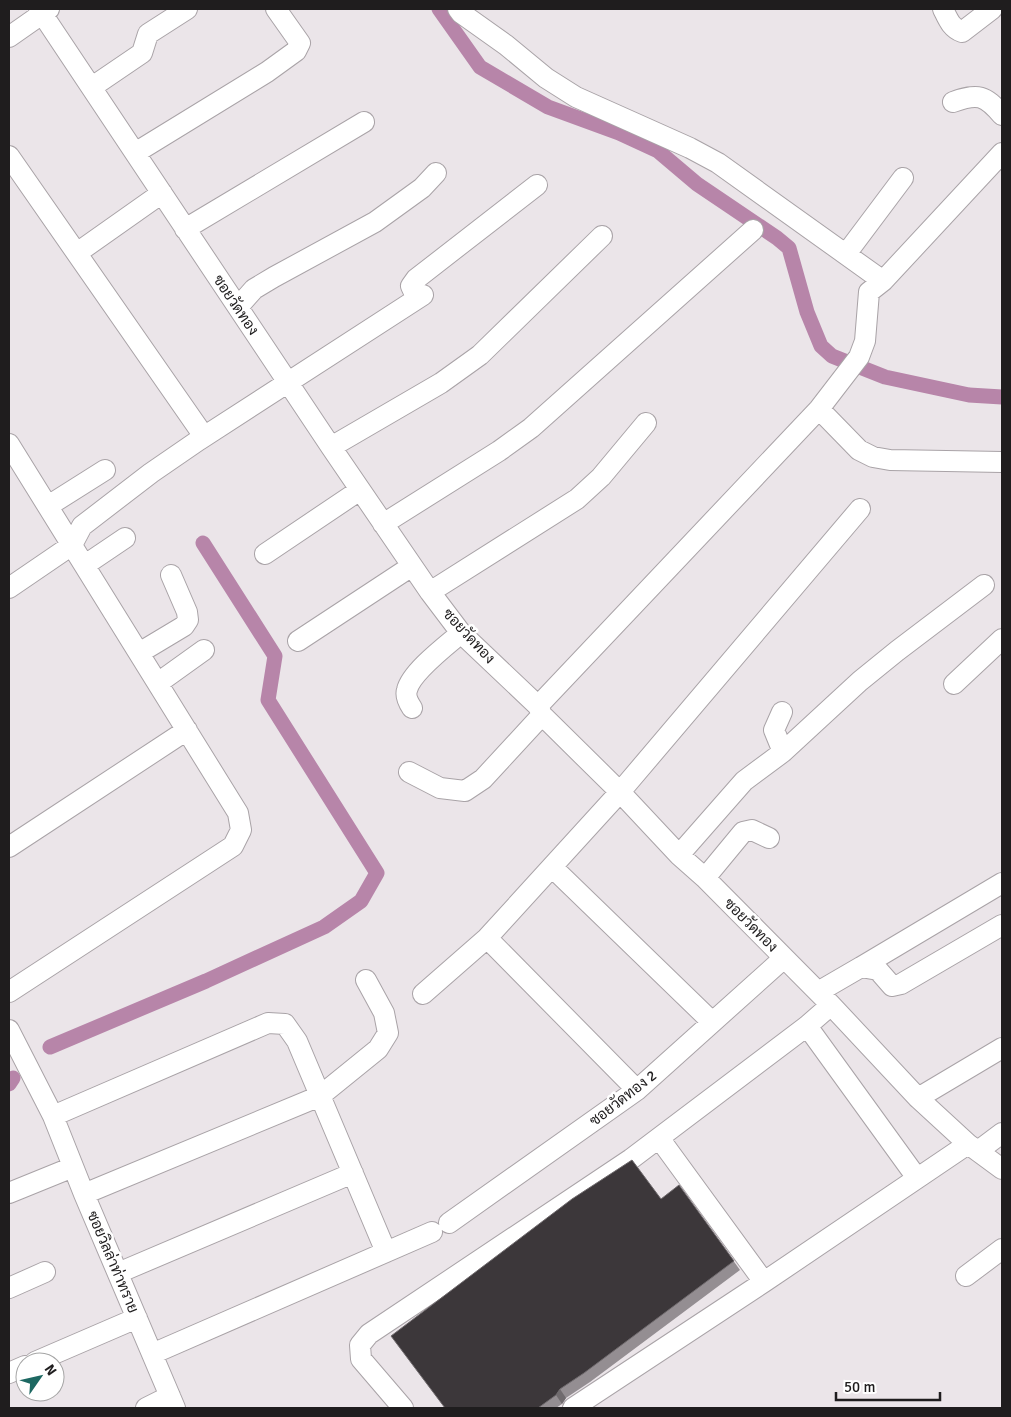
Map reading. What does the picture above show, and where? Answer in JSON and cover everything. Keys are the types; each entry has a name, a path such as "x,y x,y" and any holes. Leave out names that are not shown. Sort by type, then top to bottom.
{"street":[{"path":"92,87 142,53 148,34 187,9"},
{"path":"135,153 267,72 296,51 300,43 276,9"},
{"path":"943,9 949,22 956,30 962,32 992,9"},
{"path":"9,37 43,10"},
{"name":"ซอยวัดทอง","path":"43,10 135,153 288,383 412,566 461,633 540,710 679,854 784,958 918,1098 973,1147 1002,1169"},
{"path":"461,10 546,78 576,97 690,148 718,163 883,281"},
{"path":"954,102 969,96 982,97 992,103 1002,115"},
{"path":"185,229 364,122"},
{"path":"409,772 440,788 465,791 483,779 540,710 819,409 859,357 865,341 869,292 883,281 1002,153"},
{"path":"9,156 201,432 199,440"},
{"path":"238,307 254,289 375,222 422,188 436,173"},
{"path":"846,254 903,178"},
{"path":"9,588 72,545 82,526 151,473 420,297 411,286 416,279 537,185"},
{"path":"77,253 162,193"},
{"path":"383,524 500,451 531,428 753,230"},
{"path":"331,447 441,383 480,355 602,236"},
{"path":"819,409 859,450 873,457 890,460 1002,462"},
{"path":"430,592 577,499 601,477 646,423"},
{"path":"9,444 238,814 241,830 233,846 9,992"},
{"path":"48,506 104,470"},
{"path":"264,554 360,490"},
{"path":"423,994 487,938 620,792 860,509"},
{"path":"85,565 125,538"},
{"path":"298,641 412,566"},
{"path":"139,653 184,626 188,620 188,612 171,575"},
{"path":"679,854 744,781 783,752 860,681 918,634 984,585"},
{"path":"412,708 407,701 407,690 413,678 461,633"},
{"path":"954,684 1002,639"},
{"path":"158,683 204,650"},
{"path":"782,712 774,730 783,752"},
{"path":"9,847 187,730"},
{"path":"705,878 743,832 752,830 769,838"},
{"path":"552,866 712,1022"},
{"path":"403,1408 361,1359 360,1345 369,1334 631,1159 806,1026 824,999 861,967 1002,883"},
{"path":"861,967 878,970 892,986 901,984 1002,925"},
{"path":"487,938 637,1090"},
{"name":"ซอยวัดทอง 2","path":"152,1354 441,1228 637,1090 784,958"},
{"path":"84,1194 320,1096 378,1049 388,1033 384,1013 366,980"},
{"path":"53,1116 268,1023 285,1024 297,1041 386,1252"},
{"path":"806,1026 917,1178"},
{"name":"ซอยวิลล่าท่าทราย","path":"9,1030 53,1116 84,1194 173,1402"},
{"path":"918,1098 1002,1048"},
{"path":"573,1408 917,1178 1002,1133"},
{"path":"658,1138 764,1282"},
{"path":"9,1193 73,1167"},
{"path":"118,1273 353,1173"},
{"path":"966,1276 1002,1249"},
{"path":"9,1288 45,1272"},
{"path":"58,1352 137,1318"},
{"path":"146,1408 173,1402"}],"building":[{"path":"632,1160 661,1199 679,1185 734,1261 560,1389 556,1395 538,1408 445,1408 391,1336 572,1199"}],"waterway":[{"path":"439,9 480,67 548,107 619,133 658,151 697,184 789,248 807,312 821,346 832,356 885,377 969,395 1002,397"},
{"path":"50,1047 206,981 324,927 361,901 377,873 268,700 275,656 203,543"},
{"path":"9,1084 13,1078"}]}
